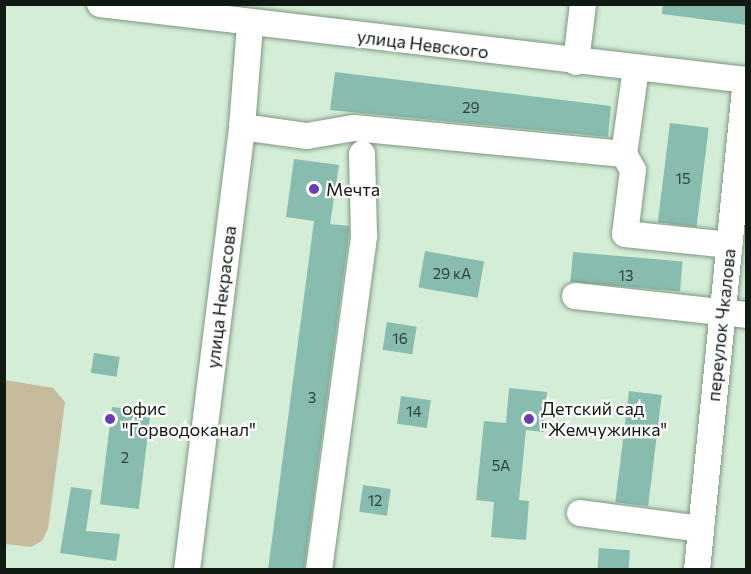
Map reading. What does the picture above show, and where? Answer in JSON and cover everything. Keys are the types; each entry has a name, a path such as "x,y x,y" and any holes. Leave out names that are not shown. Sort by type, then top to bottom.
{"street":[{"name":"улица Невского","path":"100,4 226,13 250,25 746,80"},
{"path":"576,62 583,4"},
{"name":"улица Некрасова","path":"187,570 242,127 250,25"},
{"path":"636,69 624,154 633,170 626,234 729,245"},
{"name":"переулок Чкалова","path":"697,570 746,80"},
{"path":"242,127 307,136 362,154"},
{"path":"307,136 354,128 624,154"},
{"path":"320,570 364,235 362,154 378,131"},
{"path":"575,296 747,315"},
{"path":"580,513 701,529"}],"shaded area":[{"path":"5,380 53,388 65,402 48,529 42,541 31,547 5,544"}],"building":[{"path":"663,4 747,4 747,25 662,14"},
{"path":"335,72 611,106 608,137 330,110"},
{"path":"670,123 709,128 697,227 658,222"},
{"path":"294,159 339,165 330,224 349,226 349,234 304,570 268,570 314,221 286,217"},
{"path":"425,251 484,261 478,298 419,287"},
{"path":"573,252 683,262 680,291 570,282"},
{"path":"387,322 417,327 412,354 383,350"},
{"path":"94,353 120,357 117,377 91,373"},
{"path":"509,388 547,392 544,432 526,430 519,500 529,501 526,540 491,537 494,502 476,500 484,421 506,423"},
{"path":"629,391 662,395 648,506 615,502"},
{"path":"401,396 431,400 427,428 397,424"},
{"path":"112,407 151,412 139,509 100,504"},
{"path":"363,485 391,489 387,516 359,512"},
{"path":"71,487 92,490 86,531 120,534 116,561 60,553"},
{"path":"599,548 630,550 629,570 597,570"}],"place":[{"name":"Мечта","path":"314,189"},
{"name":"офис \"Горводоканал\"","path":"110,419"},
{"name":"Детский сад \"Жемчужинка\"","path":"529,419"}]}
